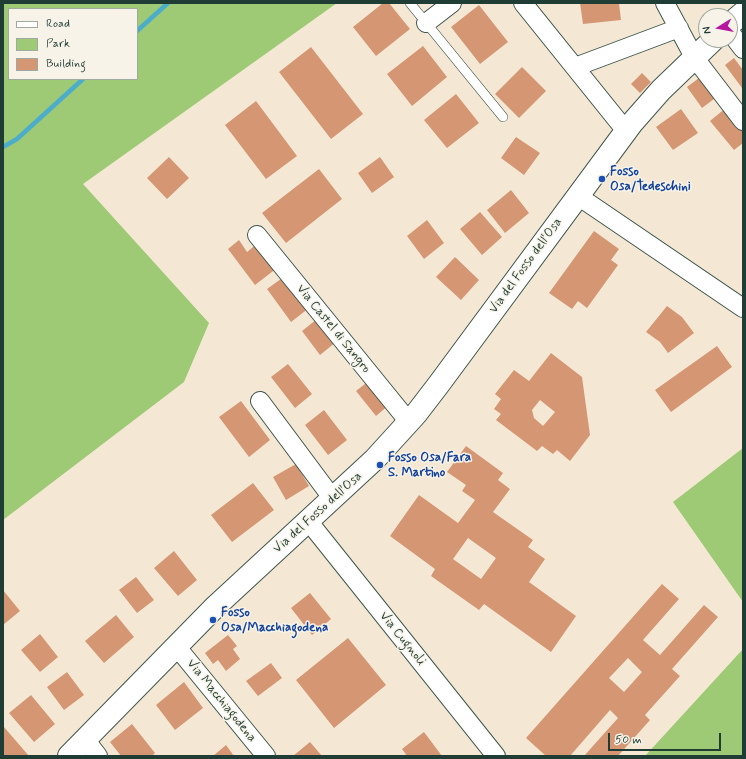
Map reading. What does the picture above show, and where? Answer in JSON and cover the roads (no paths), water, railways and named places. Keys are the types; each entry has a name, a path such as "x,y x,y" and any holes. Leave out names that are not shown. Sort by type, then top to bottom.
{"street":[{"path":"426,23 452,3"},
{"path":"523,3 626,131"},
{"path":"665,3 694,57 743,121"},
{"path":"575,67 679,28"},
{"name":"Via del Fosso dell'Osa","path":"69,756 91,748 176,646 228,594 309,522 379,455 409,422 436,389 626,131 661,90 704,48"},
{"path":"578,196 743,308"},
{"name":"Via Castel di Sangro","path":"257,235 409,422"},
{"path":"260,401 333,499"},
{"name":"Via Cugnoli","path":"309,522 496,756"},
{"name":"Via Macchiagodena","path":"176,646 266,756"}],"lane":[{"path":"410,3 503,117"}],"waterway":[{"path":"138,30 168,3"},
{"path":"3,147 17,139 82,80"}],"place":[{"name":"Fosso Osa/Tedeschini","path":"602,179"},
{"name":"Fosso Osa/Fara S. Martino","path":"380,465"},
{"name":"Fosso Osa/Macchiagodena","path":"213,620"}]}
